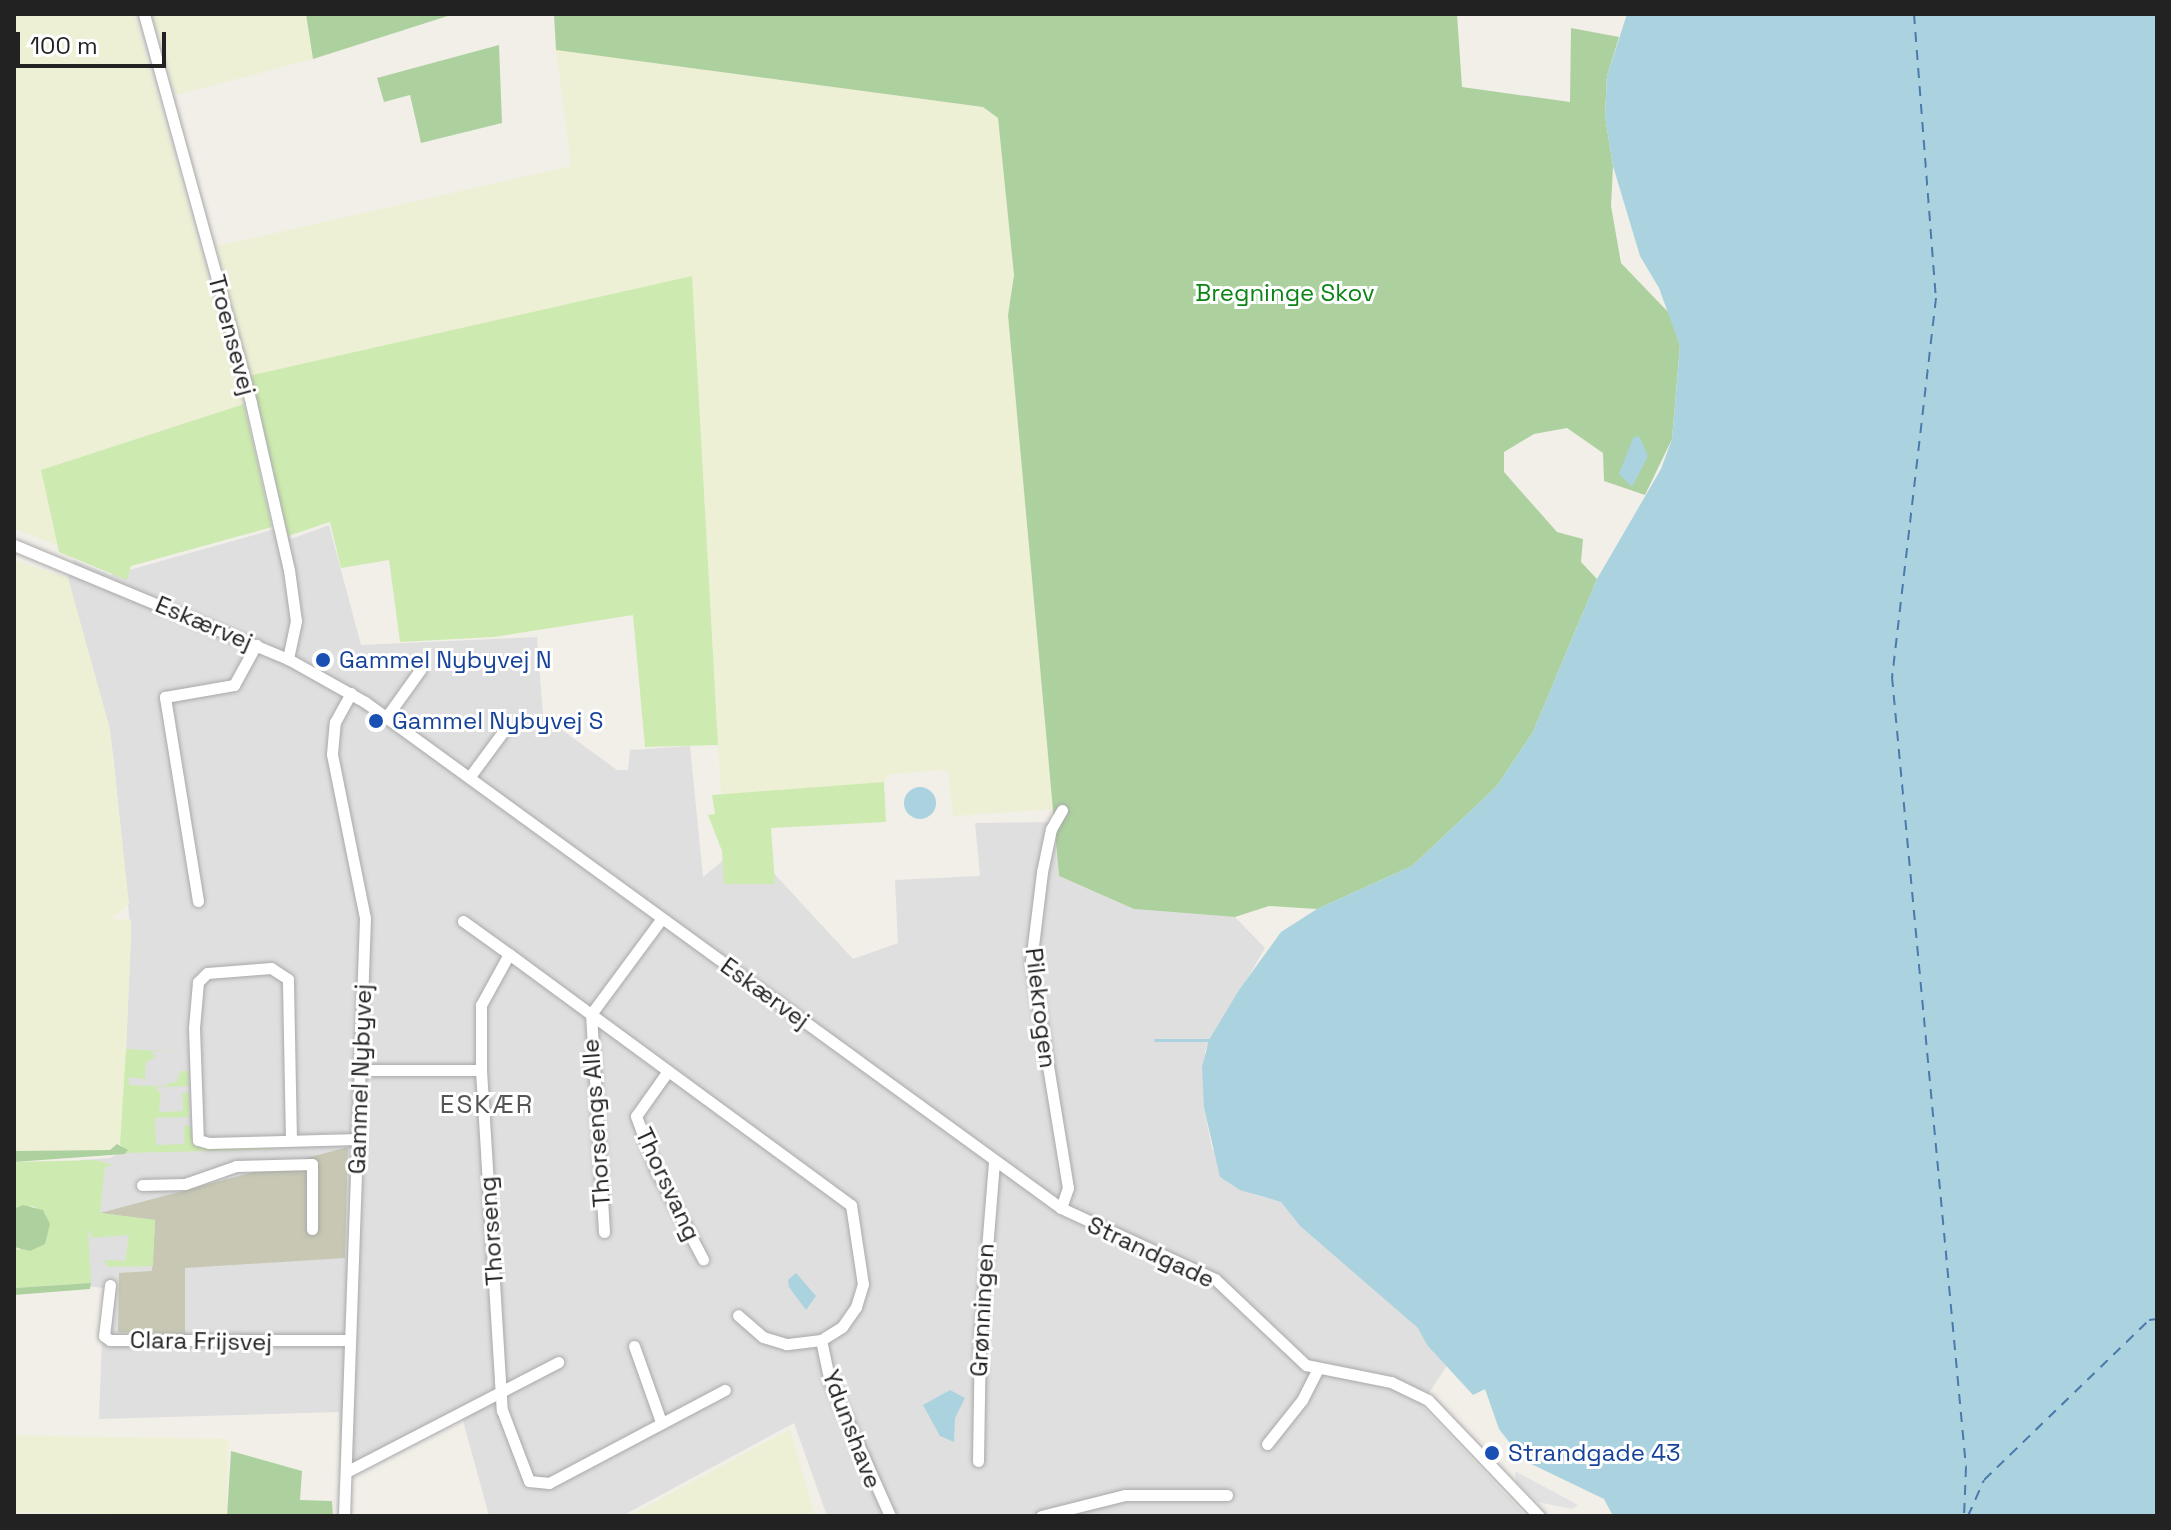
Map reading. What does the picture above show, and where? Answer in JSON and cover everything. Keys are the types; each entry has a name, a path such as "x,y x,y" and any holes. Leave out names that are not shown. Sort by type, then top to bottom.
{"street":[{"name":"Troensevej","path":"144,14 251,403 289,570 296,621 288,659"},
{"name":"Eskærvej","path":"14,545 288,659 351,693 471,775 1061,1208"},
{"path":"198,901 165,697 234,685 256,645"},
{"path":"387,716 420,670"},
{"name":"Gammel Nybyvej","path":"344,1516 364,901 332,754 335,722 351,693"},
{"path":"471,775 502,733"},
{"name":"Pilekrogen","path":"1061,1208 1068,1188 1031,962 1042,872 1051,829 1062,810"},
{"path":"591,1014 662,918"},
{"path":"463,921 668,1071"},
{"name":"Thorseng","path":"509,954 481,1005 481,1070 502,1410 523,1472 537,1485 661,1422"},
{"path":"290,1164 290,1140 288,979 271,968 207,973 198,982 194,1028 196,1138 209,1143 290,1140 358,1139"},
{"name":"Thorsengs Alle","path":"591,1014 604,1232"},
{"path":"360,1070 481,1070"},
{"name":"Ydunshave","path":"668,1071 851,1205 864,1272 861,1296 842,1327 821,1340 798,1345 775,1342 738,1315"},
{"name":"Thorsvang","path":"668,1071 636,1116 656,1170 703,1259"},
{"name":"Grønningen","path":"978,1461 985,1247 994,1161"},
{"path":"142,1185 185,1184 236,1166 312,1164 312,1229"},
{"name":"Strandgade","path":"1061,1208 1205,1273 1241,1299 1296,1357 1318,1369 1391,1382 1428,1400 1539,1516"},
{"name":"Clara Frijsvej","path":"110,1285 104,1336 110,1340 350,1340"},
{"name":"Ydunshave","path":"821,1340 829,1379 890,1516"},
{"path":"634,1346 661,1422 725,1390"},
{"path":"346,1472 558,1362"},
{"path":"1267,1444 1302,1400 1318,1369"},
{"path":"1041,1516 1125,1495 1227,1495"}],"shaded area":[{"path":"14,14 134,14 244,404 41,470 57,545 14,529"},
{"path":"152,14 306,14 313,59 176,95"},
{"path":"556,50 983,107 998,118 1014,275 1008,315 1053,809 953,816 948,770 890,774 884,782 721,795 692,277 249,376 217,246 571,166"},
{"path":"329,525 361,645 537,637 543,716 617,770 628,770 630,750 690,746 703,877 745,842 853,959 898,943 895,880 980,876 975,823 1053,822 1059,876 1134,909 1235,917 1265,948 1205,1051 1204,1108 1212,1149 1253,1194 1281,1202 1300,1226 1419,1328 1427,1345 1448,1364 1421,1405 1526,1516 827,1516 794,1423 622,1516 489,1516 462,1417 351,1474 340,1475 339,1412 99,1419 104,1288 66,1284 80,1160 109,1158 128,1150 122,1140 131,935 113,753 68,578 74,560 111,575 286,526 291,539"},
{"path":"14,560 68,578 110,729 129,904 111,919 131,920 122,1142 111,1150 14,1151"},
{"path":"348,1147 345,1258 185,1268 185,1335 118,1332 119,1273 152,1271 155,1220 100,1213"},
{"path":"790,1429 815,1516 629,1516"},
{"path":"14,1435 228,1439 227,1516 14,1512"},
{"path":"1515,1471 1578,1505 1572,1509 1538,1502 1516,1481"}],"green space":[{"path":"306,14 454,14 313,59"},
{"name":"Bregninge Skov","path":"554,14 1457,14 1462,87 1570,102 1571,28 1619,37 1607,76 1605,116 1613,166 1611,206 1621,263 1670,314 1680,346 1672,439 1645,495 1604,481 1603,453 1567,428 1534,434 1504,452 1504,472 1557,532 1583,539 1581,562 1597,579 1533,732 1496,787 1412,866 1317,909 1269,906 1235,917 1134,909 1059,876 1008,315 1014,275 998,118 983,107 556,50"},
{"path":"499,45 502,123 421,143 410,95 384,102 377,78"},
{"path":"692,276 718,745 645,747 633,615 494,637 400,642 389,560 341,568 330,522 288,536 249,376"},
{"path":"244,404 272,527 131,566 127,580 59,552 41,470"},
{"path":"884,782 886,822 771,828 775,884 724,884 722,851 708,815 715,814 712,795"},
{"path":"126,1049 190,1052 150,1051 156,1057 146,1062 145,1079 129,1077 129,1085 163,1086 177,1081 181,1071 188,1071 189,1086 155,1087 161,1094 159,1112 183,1111 182,1093 189,1093 189,1117 155,1118 156,1145 184,1144 184,1126 190,1126 199,1146 284,1149 127,1153 120,1144"},
{"path":"117,1144 128,1150 125,1154 14,1162 14,1151 110,1150"},
{"path":"96,1160 113,1165 105,1167 100,1213 155,1220 153,1266 108,1267 104,1260 125,1261 129,1235 92,1238 88,1228 91,1283 14,1288 14,1247 19,1250 46,1214 33,1206 14,1209 14,1162"},
{"path":"23,1205 43,1210 50,1224 45,1244 30,1251 14,1247 14,1209"},
{"path":"91,1283 90,1289 14,1295 14,1288"},
{"path":"231,1451 302,1471 300,1500 332,1501 333,1516 227,1516"}],"water":[{"path":"1627,14 2157,14 2157,1516 1613,1516 1604,1499 1523,1460 1499,1429 1485,1389 1473,1395 1427,1345 1418,1328 1300,1226 1281,1202 1240,1190 1220,1177 1204,1108 1202,1067 1209,1040 1239,990 1281,932 1317,909 1412,866 1496,787 1533,732 1597,579 1661,469 1672,439 1680,346 1659,288 1640,256 1613,166 1605,116 1607,76"},
{"path":"1639,436 1648,456 1632,487 1619,474 1633,438"},
{"path":"920,787 931,792 936,803 931,814 920,819 909,814 904,803 909,792"},
{"path":"796,1273 816,1296 806,1310 789,1287 788,1280"},
{"path":"950,1390 965,1398 955,1418 954,1442 940,1436 923,1405"}],"waterway":[{"path":"1155,1040 1209,1040"}],"ferry route":[{"path":"1914,14 1936,298 1892,677 1966,1467 1964,1516"},
{"path":"1968,1516 1984,1480 2149,1320 2157,1319"}],"place":[{"name":"Gammel Nybyvej N","path":"323,660"},
{"name":"Gammel Nybyvej S","path":"376,721"},
{"name":"Strandgade 43","path":"1492,1453"}],"district":[{"name":"ESKÆR","path":"487,1105"}]}
